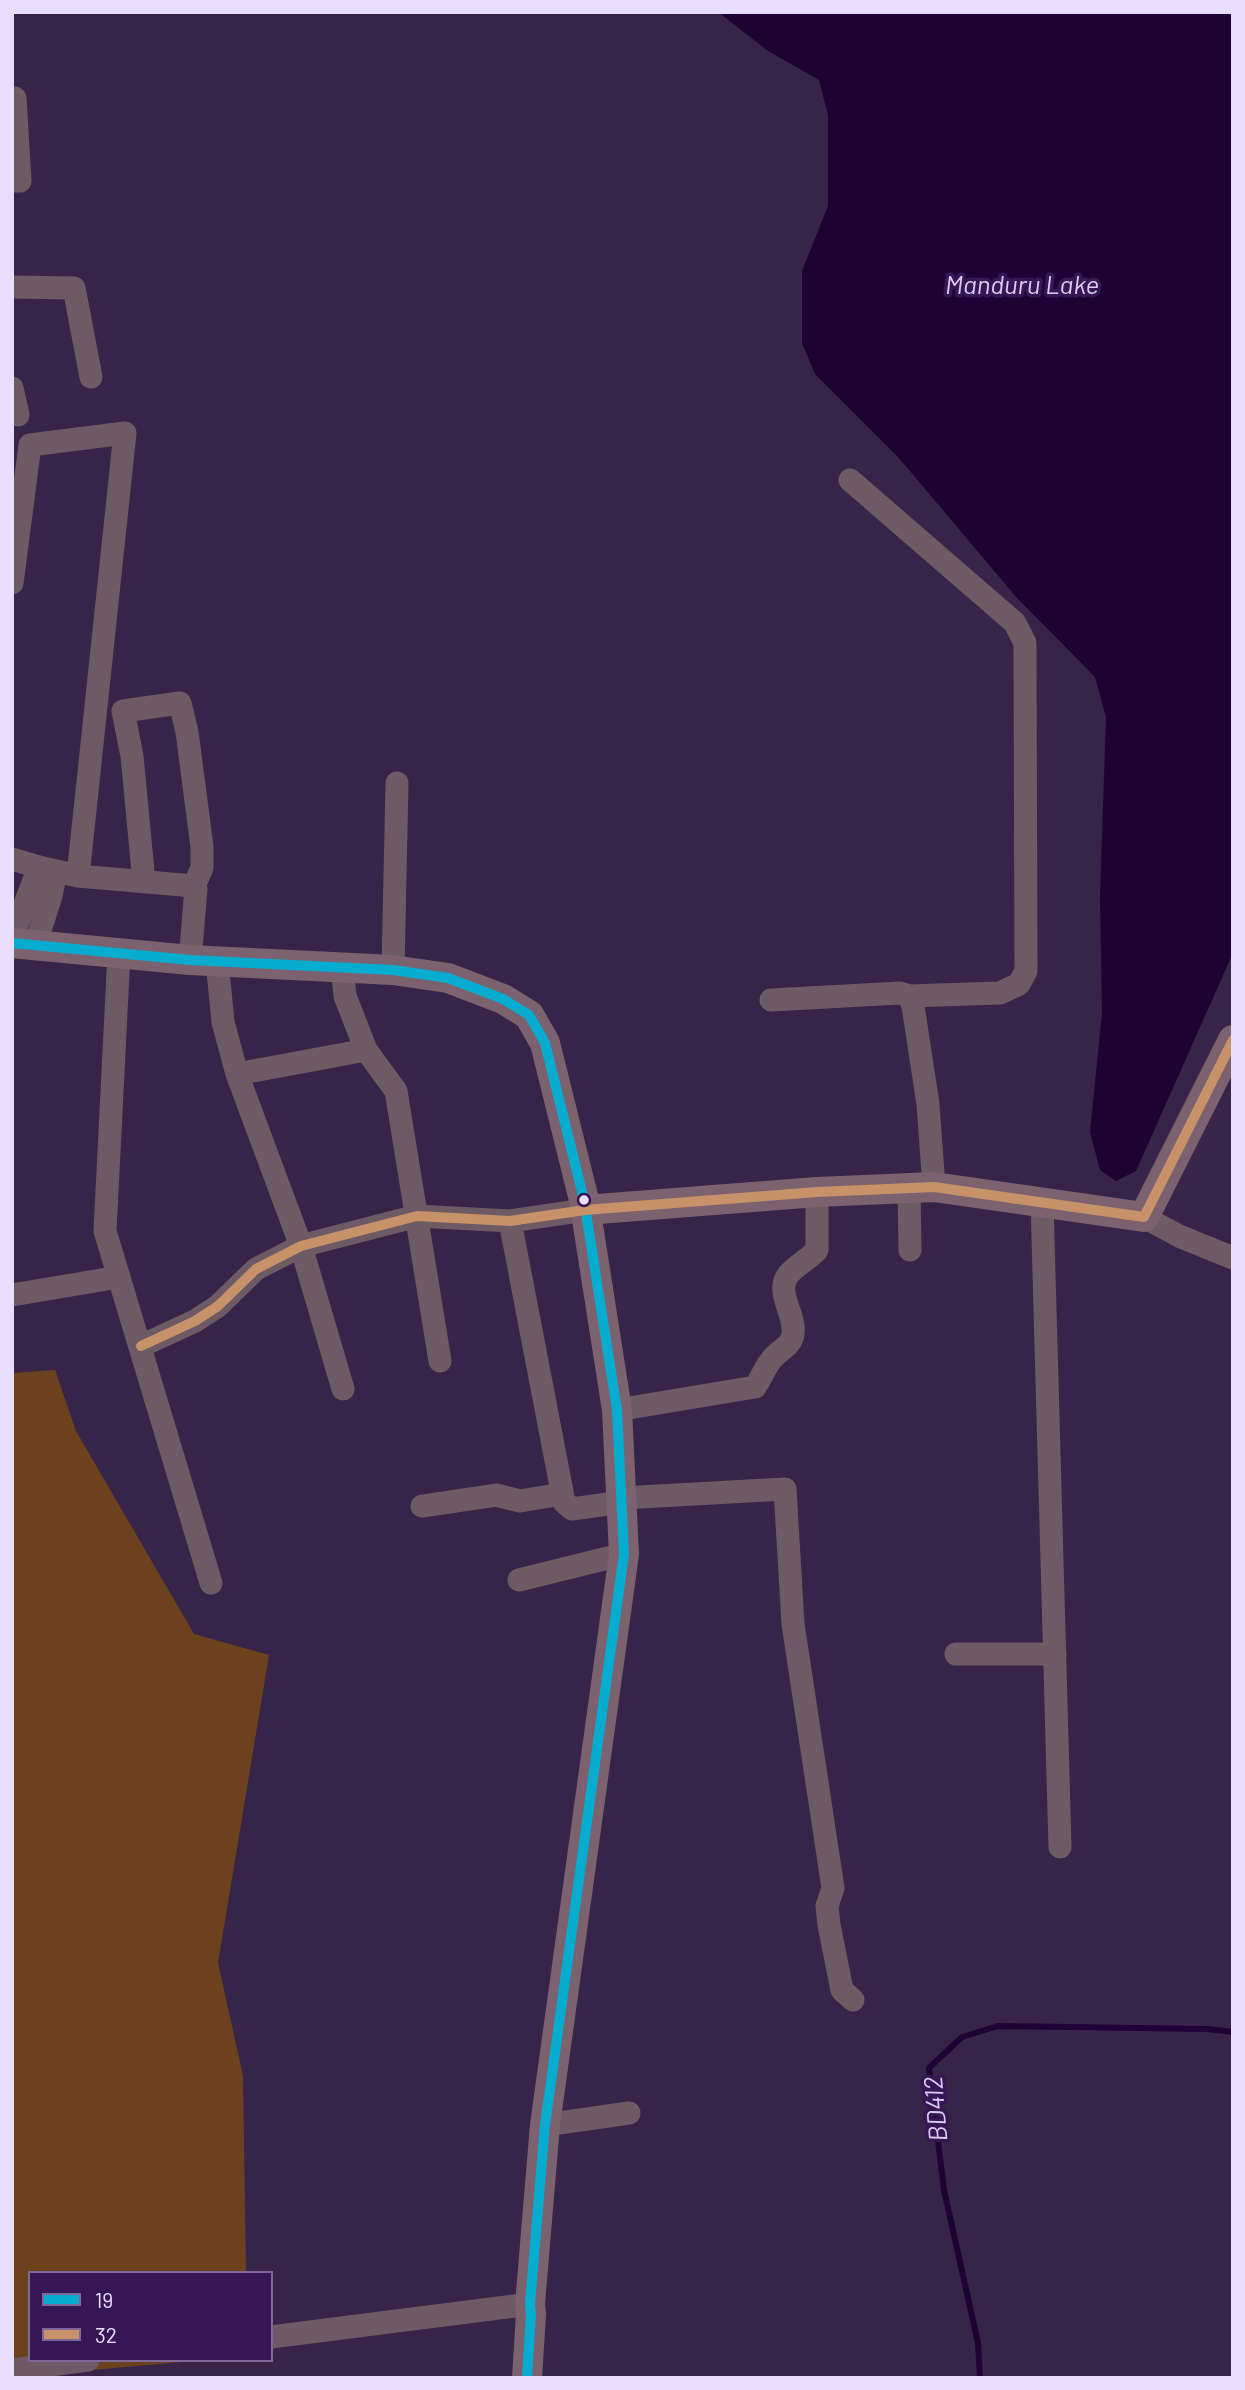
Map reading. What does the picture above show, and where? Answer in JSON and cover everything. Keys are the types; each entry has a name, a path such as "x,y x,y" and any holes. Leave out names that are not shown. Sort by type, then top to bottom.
{"main road":[{"path":"20,941 119,953 342,966 447,978 503,999 529,1015 545,1044 585,1210 617,1409 624,1554 545,2125 530,2304 527,2378"},
{"path":"585,1210 817,1197 922,1187 1144,1217 1233,1041"}],"street":[{"path":"12,181 20,181 15,98"},
{"path":"12,287 74,288 90,377"},
{"path":"12,388 18,415"},
{"path":"12,583 30,445 124,433 58,872 51,896 20,941"},
{"path":"771,1000 900,993 909,996 1000,993 1019,984 1026,971 1025,643 1015,623 850,480"},
{"path":"144,882 132,757 123,711 180,703 187,732 202,847 202,868 194,886 204,960 237,1074 301,1246 343,1389"},
{"path":"393,970 397,783"},
{"path":"12,859 58,872 194,886"},
{"path":"119,953 105,1231 211,1583"},
{"path":"342,966 345,996 366,1050 396,1091 440,1361"},
{"path":"909,996 914,1006 928,1104 922,1187 909,1250"},
{"path":"237,1074 366,1050"},
{"path":"617,1409 755,1387 772,1358 788,1347 793,1335 783,1285 796,1266 817,1250 817,1197"},
{"path":"1042,1202 1060,1847"},
{"path":"141,1346 195,1321 218,1306 256,1269 301,1246 416,1216 510,1221 585,1210"},
{"path":"1144,1217 1179,1236 1233,1258"},
{"path":"510,1221 564,1502 572,1509 622,1500 785,1489 793,1624 833,1888 828,1906 829,1925 842,1990 853,2000"},
{"path":"12,1295 119,1277"},
{"path":"422,1506 496,1495 520,1502 562,1494"},
{"path":"519,1580 624,1554"},
{"path":"956,1654 1055,1654"},
{"path":"545,2125 629,2113"},
{"path":"273,2337 530,2304"},
{"path":"13,2370 73,2362"}],"shaded area":[{"path":"55,1370 76,1431 194,1634 269,1655 218,1963 243,2076 246,2271 28,2271 28,2362 182,2362 12,2377 12,1373"}],"water":[{"name":"Manduru Lake","path":"718,12 1233,12 1233,953 1136,1171 1116,1181 1100,1170 1090,1132 1102,1013 1100,897 1106,717 1095,677 1017,598 898,457 815,374 802,343 802,271 828,206 828,115 819,80 768,51"}],"waterway":[{"name":"BD412","path":"980,2378 978,2343 944,2190 929,2068 962,2037 998,2026 1207,2029 1233,2032"}],"transit line":[{"name":"19","path":"12,943 190,960 393,970 448,978 503,999 529,1015 545,1043 584,1200 617,1410 624,1554 545,2125 530,2304 527,2378"},
{"name":"32","path":"141,1346 195,1321 218,1306 256,1269 301,1246 417,1216 510,1221 585,1210 817,1192 934,1187 1144,1217 1233,1040"}]}
